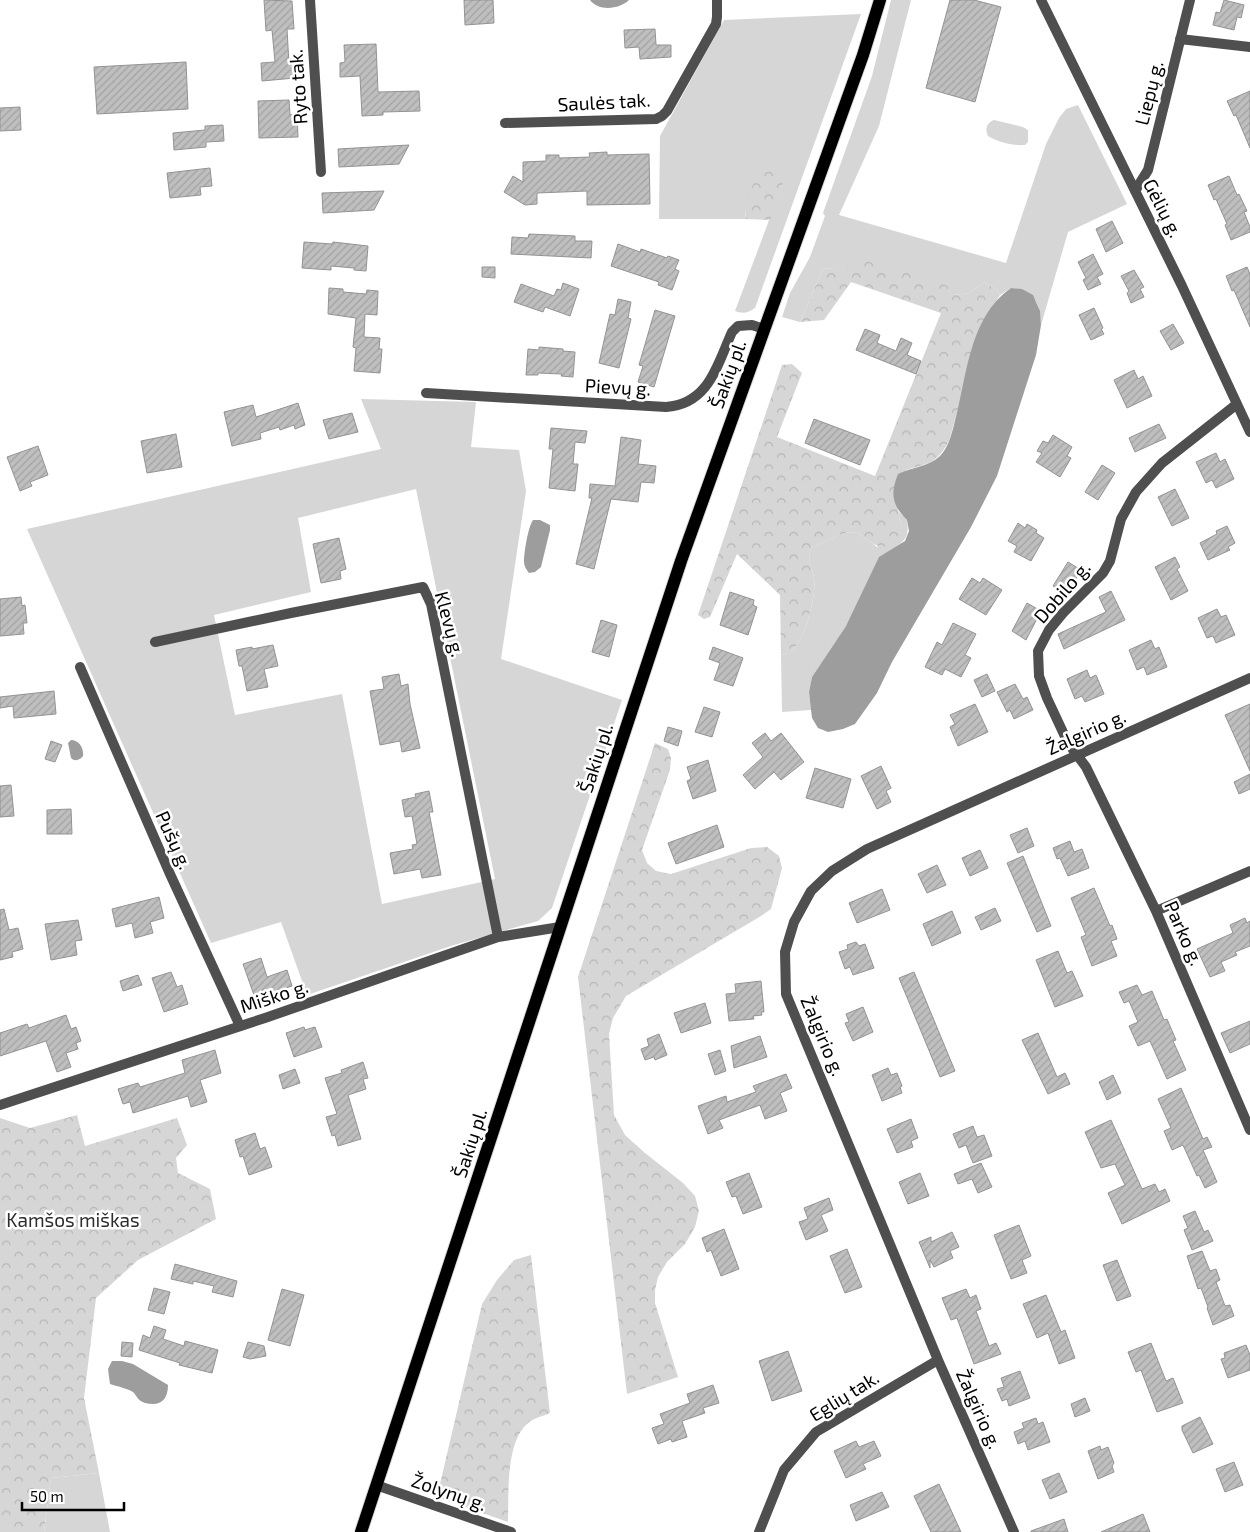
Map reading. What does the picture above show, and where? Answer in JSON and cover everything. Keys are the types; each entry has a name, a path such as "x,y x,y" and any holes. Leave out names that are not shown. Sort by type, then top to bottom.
{"main road":[{"name":"Šakių pl.","path":"361,1532 681,561 860,64 880,0"}],"street":[{"name":"Ryto tak.","path":"310,0 321,172"},
{"name":"Saulės tak.","path":"506,123 656,119 662,116 667,111 716,24 718,18 717,0"},
{"name":"Gėlių g.","path":"1041,0 1182,286 1250,432"},
{"name":"Liepų g.","path":"1134,190 1148,170 1190,0"},
{"path":"1180,39 1250,48"},
{"name":"Pievų g.","path":"426,393 666,407 677,406 701,393 709,382 732,332 738,326 752,325 764,329"},
{"name":"Dobilo g.","path":"1077,755 1068,743 1047,698 1039,676 1038,651 1049,630 1063,613 1103,573 1110,561 1121,519 1136,492 1162,463 1237,404"},
{"name":"Klevų g.","path":"155,642 291,612 423,587 431,604 498,937"},
{"name":"Pušų g.","path":"80,667 170,874 240,1026"},
{"name":"Žalgirio g.","path":"1014,1532 938,1360 786,994 785,952 794,922 811,891 832,870 867,849 1250,678"},
{"name":"Parko g.","path":"1077,755 1086,767 1156,911 1250,1130"},
{"path":"1156,911 1250,871"},
{"name":"Miško g.","path":"0,1104 240,1026 498,937 560,927"},
{"name":"Eglių tak.","path":"759,1532 784,1470 816,1432 938,1360"},
{"name":"Žolynų g.","path":"376,1484 511,1532"}],"green space":[{"path":"891,0 911,0 879,126 839,215 1006,263 1046,144 1059,118 1066,109 1078,105 1127,204 1068,232 1041,325 1035,299 1019,289 1011,288 1000,295 997,290 984,282 970,293 954,295 833,268 823,269 800,322 782,317 790,293 810,257 825,216 823,213 872,76"},
{"path":"861,14 755,308 745,312 735,311 783,183 745,212 746,219 659,219 660,136 724,20"},
{"path":"994,120 1028,130 1028,142 1025,145 1011,144 988,136 987,127"},
{"path":"765,166 778,167 783,183 770,220 746,219 746,206 750,191"},
{"path":"854,258 918,274 946,285 954,295 970,293 984,282 997,290 1000,295 982,323 949,441 941,454 932,461 906,470 898,511 901,525 898,540 881,547 857,532 844,533 811,548 809,561 813,573 814,595 809,617 796,646 790,652 781,655 780,595 737,554 710,617 704,619 698,615 782,365 792,364 802,373 777,437 875,476 941,313 851,282 824,320 800,322 823,269 845,269"},
{"path":"361,399 476,402 471,447 519,450 526,491 501,659 622,700 552,908 538,921 454,945 307,995 281,922 211,943 27,529 381,449","holes":["416,489 495,879 382,904 342,694 235,715 214,615 311,592 298,518"]},
{"path":"898,511 907,520 908,530 906,537 894,548 812,677 809,692 811,710 782,712 781,655 790,652 801,638 809,617 814,595 813,573 809,561 811,548 844,533 857,532 877,547 901,525"},
{"path":"655,743 668,749 671,758 670,770 642,850 647,863 656,871 671,874 751,848 767,847 779,856 782,868 771,909 626,996 613,1018 609,1034 614,1115 625,1135 683,1183 695,1196 699,1211 695,1227 685,1244 667,1262 658,1277 655,1290 655,1303 678,1377 627,1394 578,977"},
{"name":"Kamšos miškas","path":"77,1115 85,1146 177,1118 187,1145 176,1158 178,1173 210,1189 216,1219 138,1260 96,1298 84,1398 99,1473 51,1478 44,1532 0,1532 0,1118 30,1128"},
{"path":"531,1255 550,1413 530,1421 515,1443 510,1469 508,1522 437,1497 482,1304 497,1280 514,1260"},
{"path":"99,1473 110,1532 44,1532 51,1478"}],"shaded area":[{"path":"590,0 629,0 615,7 604,8"},
{"path":"1011,288 1022,289 1033,295 1040,311 1041,325 1036,355 997,476 971,527 892,662 877,693 855,724 828,732 818,728 812,718 811,710 809,692 812,677 846,626 879,557 905,541 909,531 907,520 898,509 894,499 893,493 898,474 935,460 945,449 953,429 966,369 977,332 997,301"},
{"path":"533,520 540,520 550,525 550,530 541,567 535,572 529,573 524,565 524,558 528,534"},
{"path":"71,740 76,741 82,747 83,756 76,760 71,758 68,743"},
{"path":"112,1361 133,1364 168,1385 167,1395 159,1403 150,1404 139,1400 131,1391 110,1384 108,1369"}],"building":[{"path":"264,0 292,1 294,29 287,29 289,64 294,64 295,78 262,81 261,63 275,62 272,30 266,31"},
{"path":"464,0 493,0 494,23 465,25"},
{"path":"950,0 974,0 1001,7 975,102 926,88"},
{"path":"1224,0 1244,5 1241,18 1237,17 1234,30 1213,25 1216,12 1220,13"},
{"path":"655,29 656,45 671,45 671,57 640,59 639,47 625,48 624,30"},
{"path":"376,44 378,92 419,91 420,111 383,112 383,115 362,116 360,76 340,77 340,63 345,62 344,45"},
{"path":"186,62 188,109 97,114 94,67"},
{"path":"1250,91 1250,148 1236,115 1234,116 1227,101"},
{"path":"289,100 290,115 297,114 298,137 259,138 258,101"},
{"path":"20,107 21,130 0,131 0,108"},
{"path":"223,125 224,141 206,142 206,147 174,150 173,133 205,130 205,126"},
{"path":"409,145 399,164 339,167 338,149"},
{"path":"607,152 607,155 649,154 650,204 587,205 587,191 537,193 537,204 525,205 504,192 513,176 523,182 523,162 546,161 546,155 559,155 559,158 590,157 589,153"},
{"path":"210,168 212,186 200,187 201,195 170,198 167,173"},
{"path":"1229,176 1237,195 1239,194 1247,211 1244,212 1250,227 1250,232 1231,240 1225,225 1227,224 1208,185"},
{"path":"384,191 374,210 323,213 322,193"},
{"path":"1112,221 1123,243 1106,252 1096,229"},
{"path":"529,234 575,236 575,241 592,241 591,258 511,254 512,237 528,238"},
{"path":"304,242 332,244 333,242 368,246 366,271 331,266 331,270 302,268"},
{"path":"618,244 640,252 641,249 679,260 675,269 679,271 672,290 658,285 659,282 611,266"},
{"path":"1093,254 1103,274 1097,277 1101,284 1088,290 1083,280 1086,278 1078,262"},
{"path":"482,267 495,267 495,278 482,277"},
{"path":"1247,267 1250,274 1250,327 1226,276"},
{"path":"1134,270 1144,287 1140,289 1144,297 1131,303 1127,293 1129,291 1121,276"},
{"path":"563,283 579,289 570,316 545,307 543,312 514,302 521,284 554,296 557,289 561,290"},
{"path":"329,288 343,289 343,292 366,294 367,290 378,291 377,315 365,314 364,337 380,338 379,349 382,349 380,373 354,371 356,348 353,347 356,318 328,314"},
{"path":"618,299 631,302 628,318 631,319 619,368 599,363 610,314 615,315"},
{"path":"1094,308 1104,334 1091,340 1079,315"},
{"path":"655,310 675,316 654,387 638,382 643,366 639,365"},
{"path":"1173,324 1184,343 1171,350 1160,331"},
{"path":"865,329 880,335 877,343 896,351 901,338 912,343 907,355 921,361 916,374 856,350"},
{"path":"539,347 575,352 573,377 561,376 562,374 538,373 538,375 526,375 528,349 539,350"},
{"path":"1134,370 1138,379 1143,376 1152,396 1127,408 1114,380"},
{"path":"298,403 305,425 295,429 294,425 280,430 279,427 260,433 261,439 232,446 224,412 253,405 256,417"},
{"path":"352,413 358,432 329,439 323,420"},
{"path":"814,419 870,440 860,465 805,443"},
{"path":"1159,424 1166,438 1135,452 1129,438"},
{"path":"551,428 587,431 585,443 575,442 573,464 578,464 575,491 549,488 553,449 549,449"},
{"path":"176,434 182,467 147,473 141,441"},
{"path":"1053,435 1072,447 1067,456 1071,458 1060,477 1036,462 1042,453 1037,451 1043,441 1048,443"},
{"path":"621,437 641,440 638,464 656,466 654,483 641,482 638,502 611,499 594,569 576,564 592,498 589,498 590,484 615,486"},
{"path":"38,446 48,475 30,482 32,486 20,491 7,457"},
{"path":"1216,453 1220,462 1225,459 1234,479 1216,488 1212,480 1206,483 1196,462"},
{"path":"1102,465 1115,473 1098,500 1085,492"},
{"path":"1175,489 1189,518 1172,526 1158,497"},
{"path":"1018,523 1025,528 1027,524 1037,530 1036,533 1044,538 1031,561 1014,552 1017,546 1008,541"},
{"path":"1227,526 1235,543 1228,547 1230,550 1208,560 1200,543 1217,534 1216,531"},
{"path":"339,538 346,569 340,571 341,579 321,583 313,544"},
{"path":"1175,557 1180,567 1177,569 1188,591 1171,600 1155,567"},
{"path":"1068,562 1081,570 1072,585 1075,587 1070,596 1053,586"},
{"path":"972,578 980,583 983,578 1002,590 986,615 959,599"},
{"path":"1111,591 1125,620 1064,649 1058,634 1106,612 1099,597"},
{"path":"730,592 754,600 753,605 757,607 748,635 720,625"},
{"path":"21,597 22,606 25,605 27,623 23,623 24,634 0,636 0,599"},
{"path":"1027,603 1041,611 1026,640 1012,631"},
{"path":"1217,609 1221,617 1226,615 1235,635 1216,643 1213,636 1207,638 1198,618"},
{"path":"601,620 617,625 609,657 592,652"},
{"path":"953,623 976,634 965,655 971,658 961,677 945,669 942,675 925,667 937,642 942,645"},
{"path":"1151,640 1155,649 1159,647 1167,667 1147,675 1144,667 1137,670 1129,650"},
{"path":"273,645 278,666 264,669 268,687 247,691 242,666 239,666 236,650"},
{"path":"713,647 743,658 733,686 714,680 720,663 709,659"},
{"path":"1087,670 1090,678 1096,675 1104,694 1085,702 1082,696 1075,699 1067,679"},
{"path":"399,674 401,686 408,684 410,704 420,748 402,752 400,741 380,745 370,691 384,689 382,677"},
{"path":"987,674 995,691 982,697 974,680"},
{"path":"1015,684 1023,699 1027,697 1033,710 1014,719 1010,710 1007,712 997,692"},
{"path":"54,691 56,714 14,718 13,706 0,708 0,697"},
{"path":"975,704 988,732 958,746 950,727 955,724 950,715"},
{"path":"1250,704 1250,771 1225,715"},
{"path":"704,707 720,712 712,737 695,732"},
{"path":"668,727 682,731 678,746 664,741"},
{"path":"765,733 771,741 781,733 804,762 781,780 774,772 755,789 743,775 763,757 752,743"},
{"path":"51,741 62,745 55,762 45,759"},
{"path":"708,760 716,791 693,799 687,781 691,779 687,767"},
{"path":"881,766 891,788 886,791 891,802 877,809 861,776"},
{"path":"815,768 851,779 843,808 806,798"},
{"path":"1250,774 1250,789 1239,794 1234,782"},
{"path":"11,785 14,816 0,817 0,786"},
{"path":"429,791 433,812 429,812 441,875 422,878 420,869 394,874 390,853 413,849 412,845 417,844 412,816 405,817 402,800 416,797 415,794"},
{"path":"71,809 72,834 47,834 47,810"},
{"path":"717,825 724,847 676,864 668,843"},
{"path":"1027,828 1034,846 1018,853 1010,835"},
{"path":"1070,841 1074,852 1082,849 1089,868 1068,876 1060,858 1057,859 1053,848"},
{"path":"980,850 988,868 970,876 962,858"},
{"path":"1023,856 1051,926 1037,932 1007,863"},
{"path":"937,865 946,885 927,893 918,874"},
{"path":"1094,888 1117,939 1111,941 1117,956 1092,966 1081,937 1086,935 1071,898"},
{"path":"882,889 890,910 857,923 849,903"},
{"path":"159,897 164,918 150,922 153,933 135,938 132,923 116,927 112,909"},
{"path":"995,908 1001,921 981,930 975,917"},
{"path":"4,909 9,930 18,928 23,949 12,952 13,957 0,960 0,910"},
{"path":"952,911 961,933 932,946 923,924"},
{"path":"1245,918 1247,923 1250,921 1250,946 1235,952 1237,955 1221,962 1225,971 1210,977 1197,949 1233,933 1230,925"},
{"path":"78,920 82,940 75,941 77,955 51,960 45,924"},
{"path":"856,942 859,946 865,944 874,968 853,975 850,967 845,969 839,952 848,949 847,945"},
{"path":"1058,951 1067,973 1072,971 1083,996 1055,1007 1036,960"},
{"path":"261,958 267,977 287,970 292,986 255,998 243,964"},
{"path":"171,972 177,987 182,985 188,1004 164,1012 152,978"},
{"path":"914,972 955,1071 940,1077 899,978"},
{"path":"138,975 142,985 123,991 120,981"},
{"path":"761,981 764,1012 761,1012 762,1015 753,1016 754,1019 729,1021 726,994 736,993 735,984"},
{"path":"1137,985 1142,995 1152,991 1164,1020 1167,1019 1176,1040 1173,1041 1186,1070 1167,1079 1150,1041 1138,1046 1129,1026 1138,1022 1129,1001 1124,1003 1119,992"},
{"path":"705,1003 711,1023 681,1033 674,1013"},
{"path":"863,1007 873,1032 853,1041 845,1023 849,1022 846,1014"},
{"path":"66,1015 71,1029 76,1027 81,1041 76,1043 78,1049 66,1053 71,1067 57,1072 46,1041 0,1056 0,1033 27,1024 29,1028"},
{"path":"1250,1021 1250,1044 1230,1053 1221,1033"},
{"path":"304,1027 305,1030 315,1027 322,1047 294,1057 286,1033"},
{"path":"1038,1033 1057,1077 1065,1073 1070,1084 1048,1094 1022,1040"},
{"path":"659,1034 667,1055 655,1060 654,1057 645,1060 641,1049 649,1046 647,1039"},
{"path":"760,1036 767,1057 734,1068 731,1046"},
{"path":"215,1050 221,1073 200,1080 207,1102 191,1107 188,1096 133,1113 130,1102 123,1104 118,1089 138,1083 140,1087 185,1073 182,1060"},
{"path":"720,1050 726,1071 715,1075 708,1054"},
{"path":"363,1062 368,1078 363,1079 366,1089 348,1095 361,1139 338,1146 335,1135 332,1136 326,1117 337,1114 325,1078 342,1073 341,1070"},
{"path":"888,1068 891,1075 897,1073 902,1086 900,1087 902,1093 882,1101 872,1075"},
{"path":"295,1069 300,1083 283,1089 279,1075"},
{"path":"786,1074 792,1088 780,1093 787,1111 765,1119 760,1105 719,1120 723,1128 708,1134 698,1106 726,1096 727,1102 756,1092 753,1086"},
{"path":"1113,1075 1121,1093 1107,1100 1099,1082"},
{"path":"1181,1088 1203,1139 1207,1137 1212,1147 1203,1150 1217,1182 1205,1188 1199,1175 1197,1176 1183,1145 1172,1150 1164,1131 1171,1128 1158,1099"},
{"path":"911,1119 918,1138 911,1141 913,1147 897,1153 887,1129"},
{"path":"1111,1120 1142,1189 1155,1184 1159,1192 1165,1189 1170,1201 1122,1224 1108,1193 1125,1185 1115,1164 1101,1168 1085,1132"},
{"path":"973,1126 977,1137 984,1135 992,1156 973,1163 966,1145 959,1148 953,1134"},
{"path":"255,1133 260,1149 265,1147 272,1167 249,1175 243,1156 240,1157 235,1140"},
{"path":"981,1163 992,1187 978,1193 972,1179 958,1184 954,1174"},
{"path":"749,1173 762,1207 743,1214 736,1196 732,1197 726,1182"},
{"path":"920,1173 929,1196 908,1204 899,1182"},
{"path":"829,1198 833,1210 821,1215 828,1231 806,1240 799,1222 808,1219 804,1208"},
{"path":"1195,1211 1204,1232 1208,1230 1213,1241 1192,1250 1184,1230 1188,1228 1183,1216"},
{"path":"1019,1225 1031,1256 1022,1260 1027,1273 1011,1279 994,1235"},
{"path":"724,1229 739,1269 721,1276 711,1250 707,1252 702,1238"},
{"path":"952,1232 959,1247 950,1251 953,1258 934,1267 930,1260 930,1268 919,1242 931,1237 931,1242"},
{"path":"847,1249 862,1287 845,1293 830,1256"},
{"path":"1202,1251 1210,1271 1216,1269 1220,1280 1216,1282 1225,1306 1230,1305 1234,1316 1213,1325 1201,1288 1198,1289 1187,1256"},
{"path":"1117,1260 1131,1296 1117,1301 1103,1265"},
{"path":"175,1264 237,1281 233,1297 212,1292 214,1286 193,1281 193,1284 171,1279"},
{"path":"154,1288 170,1292 164,1314 148,1310"},
{"path":"282,1289 304,1295 290,1346 268,1340"},
{"path":"966,1289 970,1298 976,1295 981,1309 976,1311 989,1346 996,1343 1001,1354 974,1364 957,1318 951,1320 942,1298"},
{"path":"1046,1295 1061,1332 1065,1330 1075,1358 1059,1364 1048,1333 1037,1338 1023,1304"},
{"path":"154,1326 166,1330 163,1339 184,1346 185,1341 218,1350 212,1373 179,1365 180,1363 139,1350 143,1335 150,1338"},
{"path":"122,1342 133,1343 132,1357 121,1356"},
{"path":"248,1342 264,1346 266,1356 250,1359 243,1357"},
{"path":"1151,1343 1166,1381 1173,1378 1183,1403 1157,1412 1141,1370 1136,1372 1128,1352"},
{"path":"1246,1345 1250,1355 1250,1370 1228,1378 1221,1359 1225,1358 1224,1353"},
{"path":"788,1351 802,1391 772,1401 759,1361"},
{"path":"1020,1371 1030,1398 1009,1406 1007,1399 1002,1401 997,1389 1004,1387 1001,1378"},
{"path":"713,1385 719,1403 703,1408 705,1413 682,1421 687,1437 672,1442 671,1439 658,1444 652,1428 664,1424 660,1414 690,1403 687,1394"},
{"path":"1085,1398 1090,1411 1075,1417 1071,1404"},
{"path":"1200,1417 1213,1444 1193,1453 1182,1430 1182,1426"},
{"path":"1036,1418 1038,1424 1043,1422 1050,1442 1028,1450 1025,1441 1018,1444 1014,1432 1024,1428 1022,1423"},
{"path":"856,1441 859,1447 874,1441 881,1456 863,1464 866,1469 846,1478 834,1451"},
{"path":"1100,1446 1101,1450 1108,1447 1114,1463 1112,1466 1114,1472 1098,1479 1088,1451"},
{"path":"1234,1462 1243,1485 1225,1492 1216,1469"},
{"path":"1059,1473 1067,1492 1050,1499 1042,1480"},
{"path":"939,1484 961,1532 931,1532 914,1496"},
{"path":"882,1492 889,1507 856,1521 850,1505"},
{"path":"1143,1514 1150,1532 1101,1532"},
{"path":"1064,1519 1068,1532 1031,1532 1031,1531"}]}
